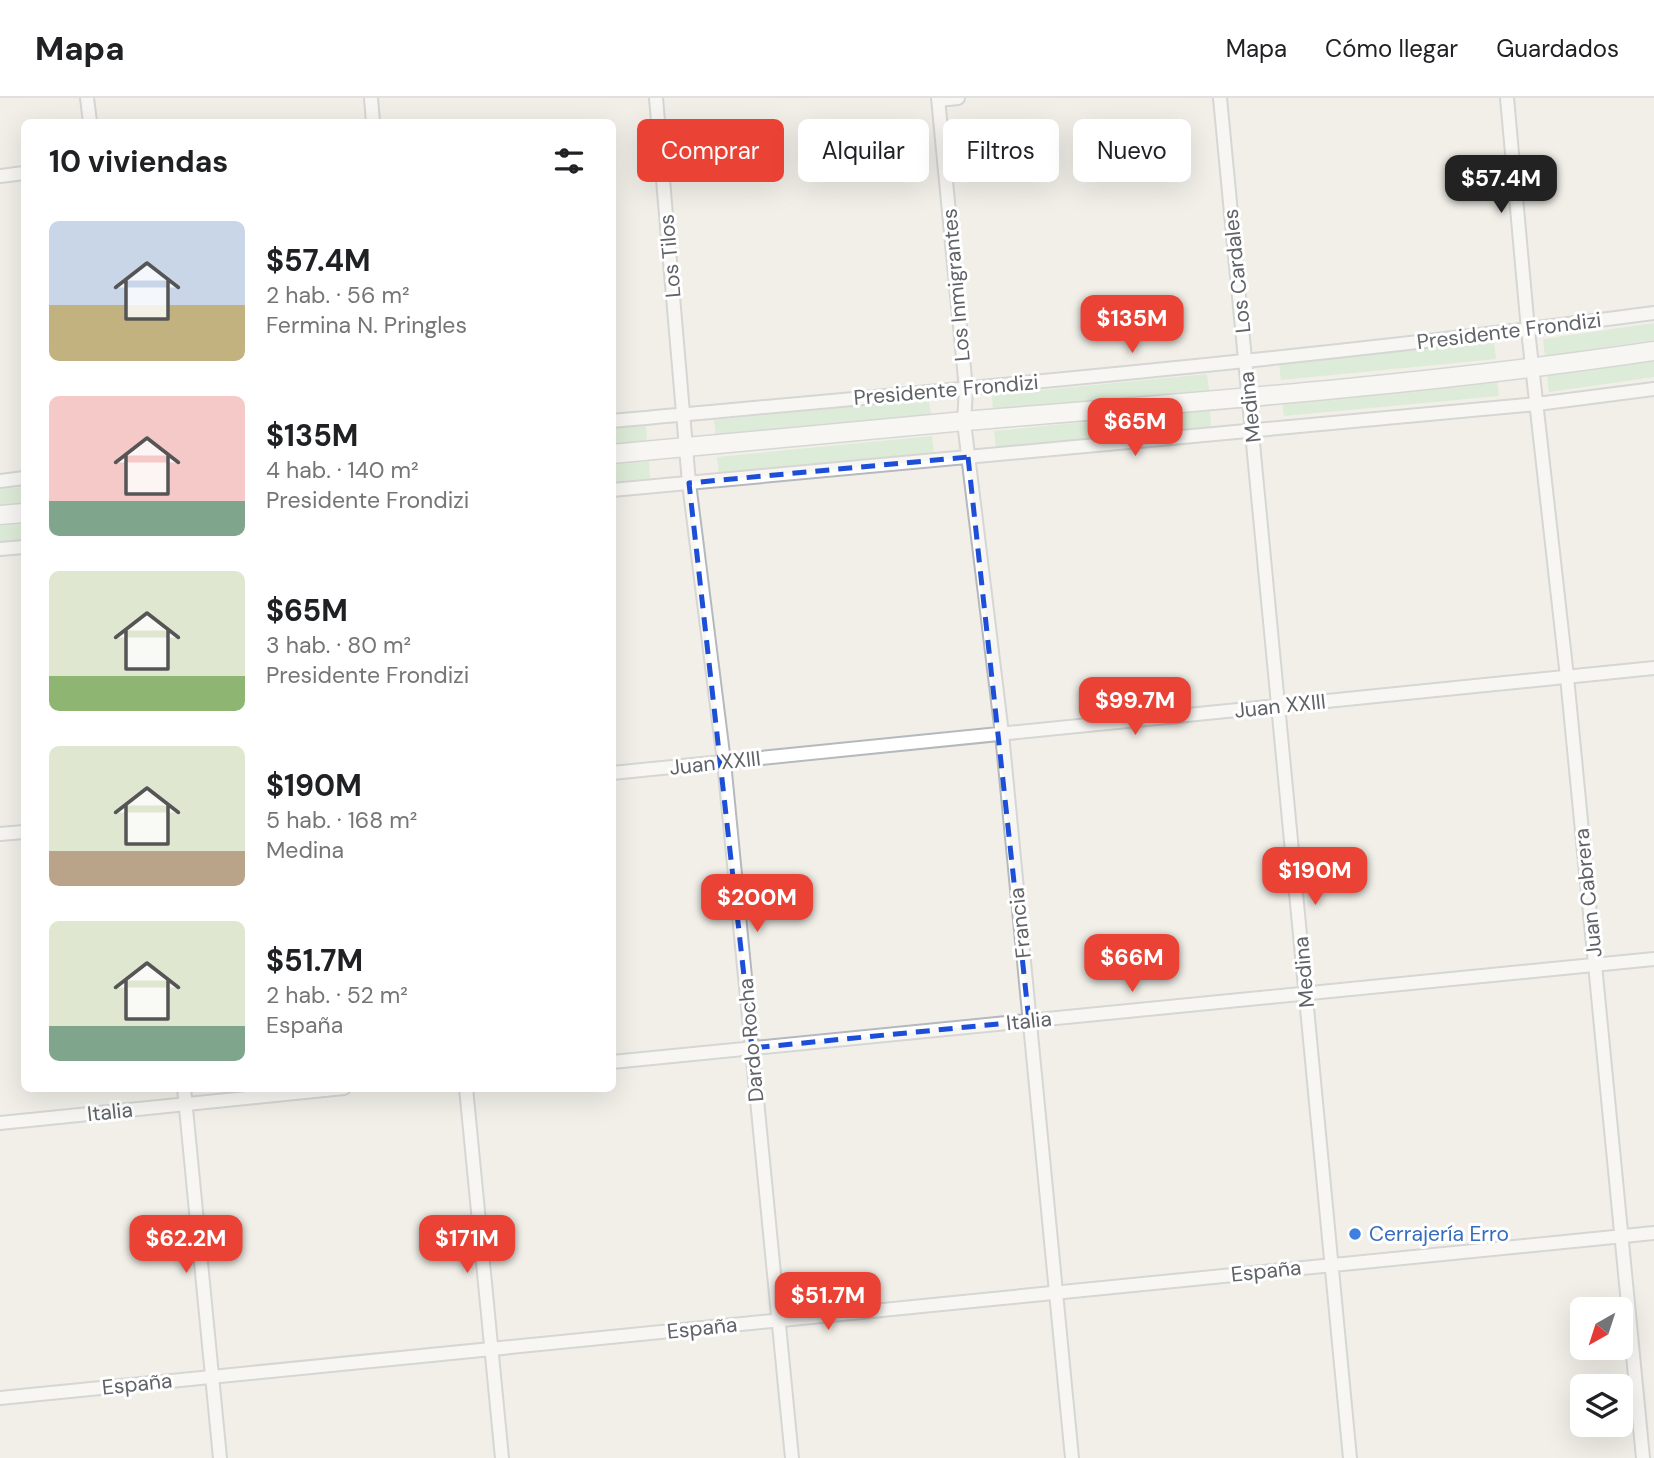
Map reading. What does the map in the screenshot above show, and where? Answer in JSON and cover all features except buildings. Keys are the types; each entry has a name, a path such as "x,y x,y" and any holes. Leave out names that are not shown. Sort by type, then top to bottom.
{"main road":[{"name":"Presidente Frondizi","path":"616,454 1249,399 1534,369 1654,351"},
{"path":"0,516 21,513"}],"street":[{"path":"87,98 90,119"},
{"path":"371,98 373,119"},
{"name":"Los Tilos","path":"656,98 684,414"},
{"path":"938,99 958,98"},
{"name":"Los Cardales","path":"1220,98 1245,360"},
{"name":"Juan Cabrera","path":"1507,98 1528,330 1567,677 1643,1458"},
{"name":"Los Inmigrantes","path":"938,99 966,389"},
{"path":"0,176 21,173"},
{"name":"Presidente Frondizi","path":"616,421 966,389 1528,330 1654,313"},
{"name":"Medina","path":"1245,360 1350,1458"},
{"name":"Francia","path":"966,389 964,422 1002,734 1072,1458"},
{"path":"616,491 1537,404 1654,389"},
{"name":"Dardo Rocha","path":"684,414 689,484 724,762 792,1458"},
{"path":"0,481 21,478"},
{"path":"0,549 21,547"},
{"name":"Juan XXIII","path":"616,773 1654,668"},
{"path":"0,834 21,832"},
{"name":"Italia","path":"616,1062 1654,959"},
{"path":"184,1092 220,1458"},
{"name":"Italia","path":"0,1123 305,1092"},
{"path":"466,1092 502,1458"},
{"name":"España","path":"0,1398 1654,1233"}],"highlighted area":[{"path":"968,457 1029,1021 752,1048 689,483"}],"green space":[{"path":"1654,323 1654,340 1545,356 1543,339"},
{"path":"1494,342 1496,359 1281,380 1279,363"},
{"path":"1654,360 1654,377 1549,392 1547,375"},
{"path":"1207,374 1209,390 993,412 992,395"},
{"path":"1497,379 1499,396 1284,416 1282,400"},
{"path":"929,399 931,416 716,437 714,420"},
{"path":"1210,410 1211,427 996,448 994,431"},
{"path":"646,425 647,442 616,445 616,428"},
{"path":"932,436 934,453 719,474 717,457"},
{"path":"649,461 650,478 616,482 616,465"},
{"path":"21,487 21,504 0,506 0,489"},
{"path":"21,524 21,541 0,543 0,526"}],"place":[{"name":"Cerrajería Erro","path":"1355,1234"}]}
